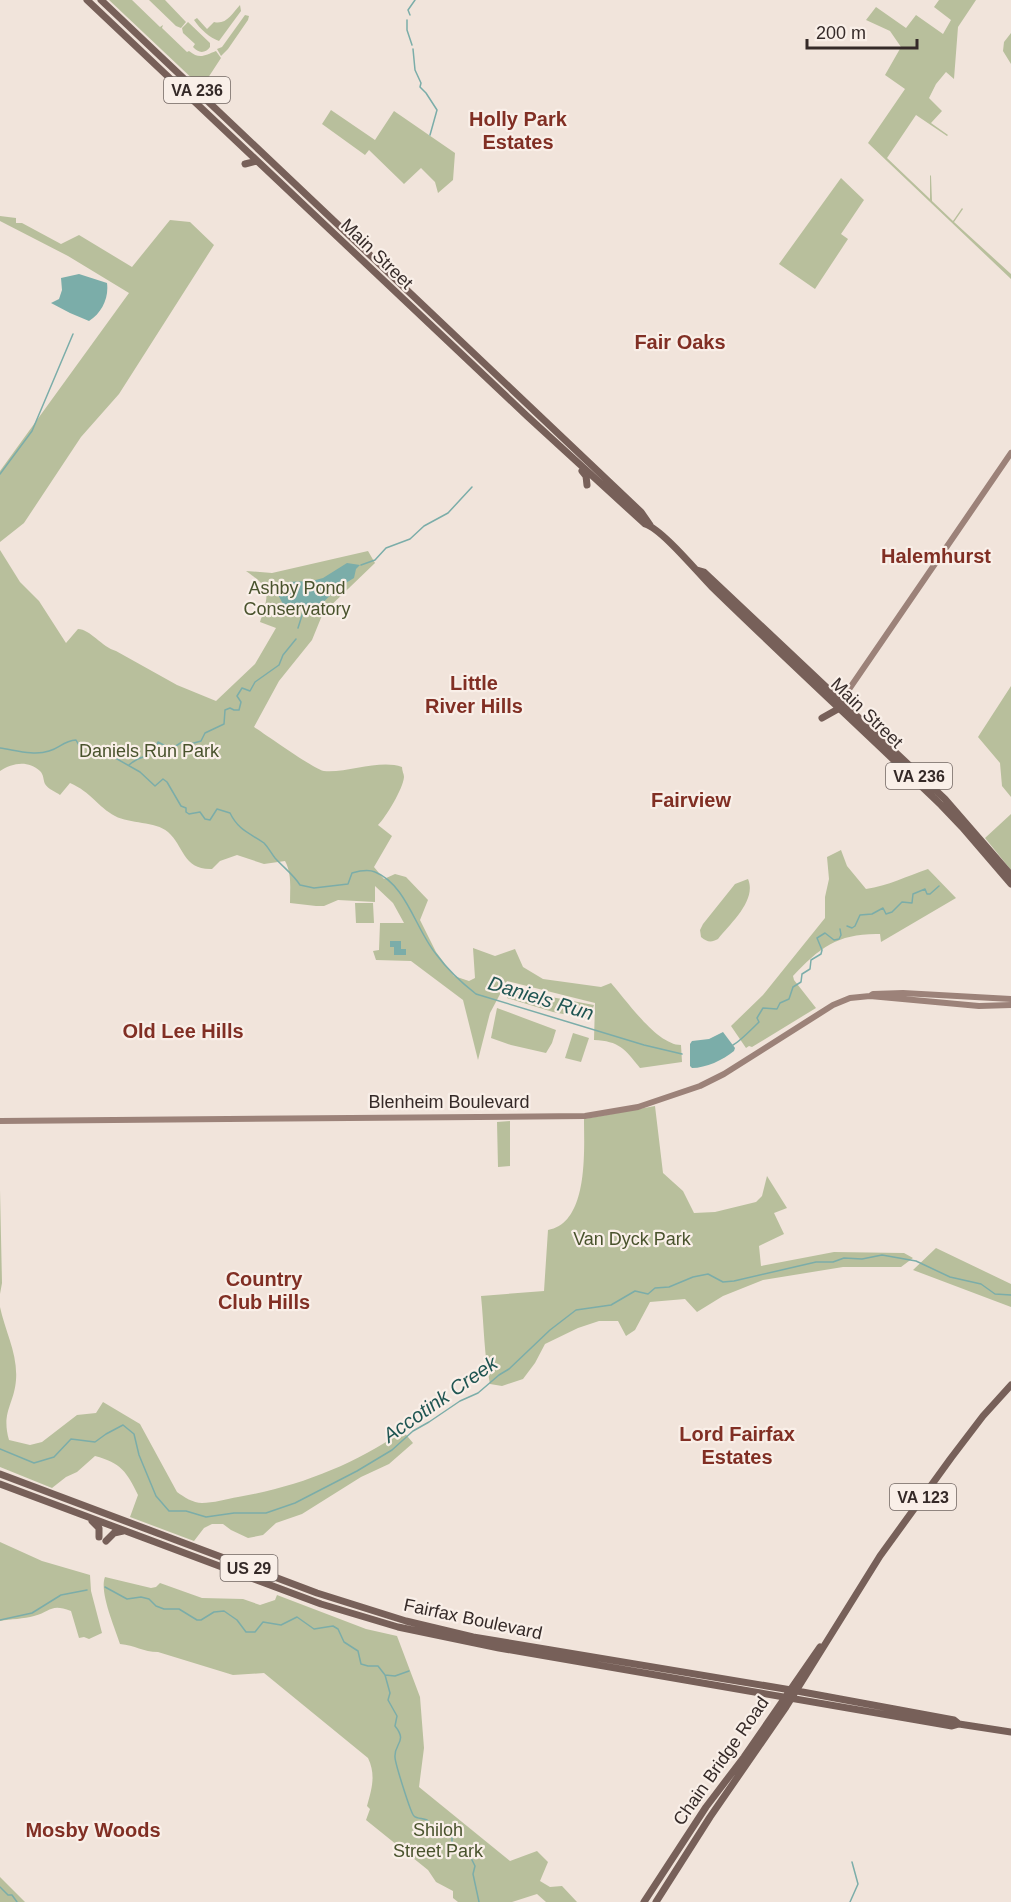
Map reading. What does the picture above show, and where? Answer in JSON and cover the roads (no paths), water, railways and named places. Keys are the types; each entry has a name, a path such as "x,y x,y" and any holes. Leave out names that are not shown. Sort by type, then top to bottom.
{"main road":[{"name":"Main Street","path":"87,0 569,455 645,524 650,525"},
{"name":"Main Street","path":"101,0 634,506 649,521 650,525 734,608 945,800 1011,874"},
{"path":"245,164 257,161"},
{"path":"837,702 1011,453"},
{"path":"569,455 571,461 585,473 587,485"},
{"name":"Main Street","path":"837,702 844,712 962,827 1011,884"},
{"path":"822,718 838,709 844,712"},
{"name":"Blenheim Boulevard","path":"0,1121 590,1115 638,1107 700,1086 724,1074 833,1005 850,999 873,994 903,993 1011,999"},
{"name":"Blenheim Boulevard","path":"870,996 976,1006 1011,1005"},
{"name":"Chain Bridge Road","path":"644,1902 708,1805 794,1690 880,1556 983,1416 1011,1385"},
{"name":"Fairfax Boulevard","path":"0,1474 323,1596 406,1621 500,1642 794,1690 954,1720 959,1724"},
{"name":"Fairfax Boulevard","path":"0,1484 321,1604 398,1627 472,1643 788,1698 952,1726 959,1724 1011,1732"},
{"path":"80,1513 97,1524 99,1537"},
{"path":"106,1541 115,1532 128,1531"},
{"name":"Chain Bridge Road","path":"656,1902 710,1817 749,1762 788,1698"},
{"path":"708,1805 717,1799 742,1765 749,1762"}],"water":[{"path":"79,274 107,283 104,305 89,321 51,303 59,299 62,290 61,278"},
{"path":"347,563 360,565 356,569 354,578 339,587 313,612 283,604 276,591 286,582 312,581 323,578"},
{"path":"390,941 401,941 401,949 406,949 406,955 394,955 394,947 390,947"},
{"path":"723,1032 735,1048 734,1051 714,1063 692,1068 690,1066 690,1044 692,1041 709,1039"}],"waterway":[{"path":"410,15 408,10 415,0"},
{"path":"407,20 407,30 412,45"},
{"path":"413,49 415,70 421,83 420,87 437,110 430,135"},
{"path":"0,474 32,431 73,334"},
{"path":"361,565 375,560 386,548 410,539 424,526 448,513 472,487"},
{"path":"298,628 304,609"},
{"path":"129,765 149,755 158,742 171,749 182,742 187,745 201,741 205,733 224,724 225,710 230,708 239,710 241,702 237,696 242,688 250,691 255,682 279,665 283,655 296,639"},
{"name":"Daniels Run","path":"0,748 31,753 43,752 76,740 85,756 88,757 96,750 103,751 140,772 155,786 163,779 189,814 200,812 205,819 210,820 217,809 230,813 241,828 264,843 300,885 314,888 348,884 352,873 366,870 375,872 395,886 436,954 455,976 476,994 644,1045 682,1054"},
{"name":"Daniels Run","path":"847,926 852,928 855,926 860,915 872,914 883,908 886,914 892,912 902,902 912,903 913,894 925,889 927,894 930,894 939,886"},
{"name":"Daniels Run","path":"733,1045 759,1022 757,1018 763,1008 777,1009 780,1003 789,999 793,987 801,982 802,974 810,969 811,960 821,954 822,950 817,938 825,933 834,940 839,939 840,929"},
{"name":"Accotink Creek","path":"0,1449 34,1463 54,1457 71,1439 95,1442 123,1425 134,1434 139,1455 156,1496 169,1511 186,1511 206,1517 234,1513 266,1513 295,1503 392,1450 413,1431 460,1401 478,1393 576,1310 611,1305 635,1291 648,1294 655,1288 669,1287 693,1277 708,1274 723,1282 734,1281 816,1262 833,1262 844,1258 862,1259 882,1255 916,1261 950,1277 981,1284 995,1294 1011,1295"},
{"path":"105,1587 127,1599 141,1597 149,1599 156,1606 164,1609 179,1609 197,1620 214,1612 224,1611 237,1620 246,1632 255,1632 263,1622 281,1625 297,1617 314,1629 333,1626 338,1629 344,1642 358,1651 361,1664 378,1666 385,1675 395,1676 409,1671"},
{"path":"0,1620 32,1613 61,1595 87,1590"},
{"path":"385,1675 390,1693 388,1700 397,1716 395,1726 400,1736 395,1757 412,1813 415,1817 427,1820 436,1834 449,1831 452,1836 452,1848 469,1854 475,1866 473,1874 479,1902"},
{"path":"850,1902 858,1884 852,1862"},
{"path":"0,1887 8,1895 12,1895 17,1902"}],"district":[{"name":"Holly Park Estates","path":"518,130"},
{"name":"Fair Oaks","path":"680,342"},
{"name":"Halemhurst","path":"936,556"},
{"name":"Little River Hills","path":"474,694"},
{"name":"Fairview","path":"691,800"},
{"name":"Old Lee Hills","path":"183,1031"},
{"name":"Country Club Hills","path":"264,1290"},
{"name":"Lord Fairfax Estates","path":"737,1446"},
{"name":"Mosby Woods","path":"93,1830"}],"park label":[{"name":"Ashby Pond Conservatory","path":"297,598"},
{"name":"Daniels Run Park","path":"149,751"},
{"name":"Van Dyck Park","path":"632,1239"},
{"name":"Shiloh Street Park","path":"438,1840"}]}
